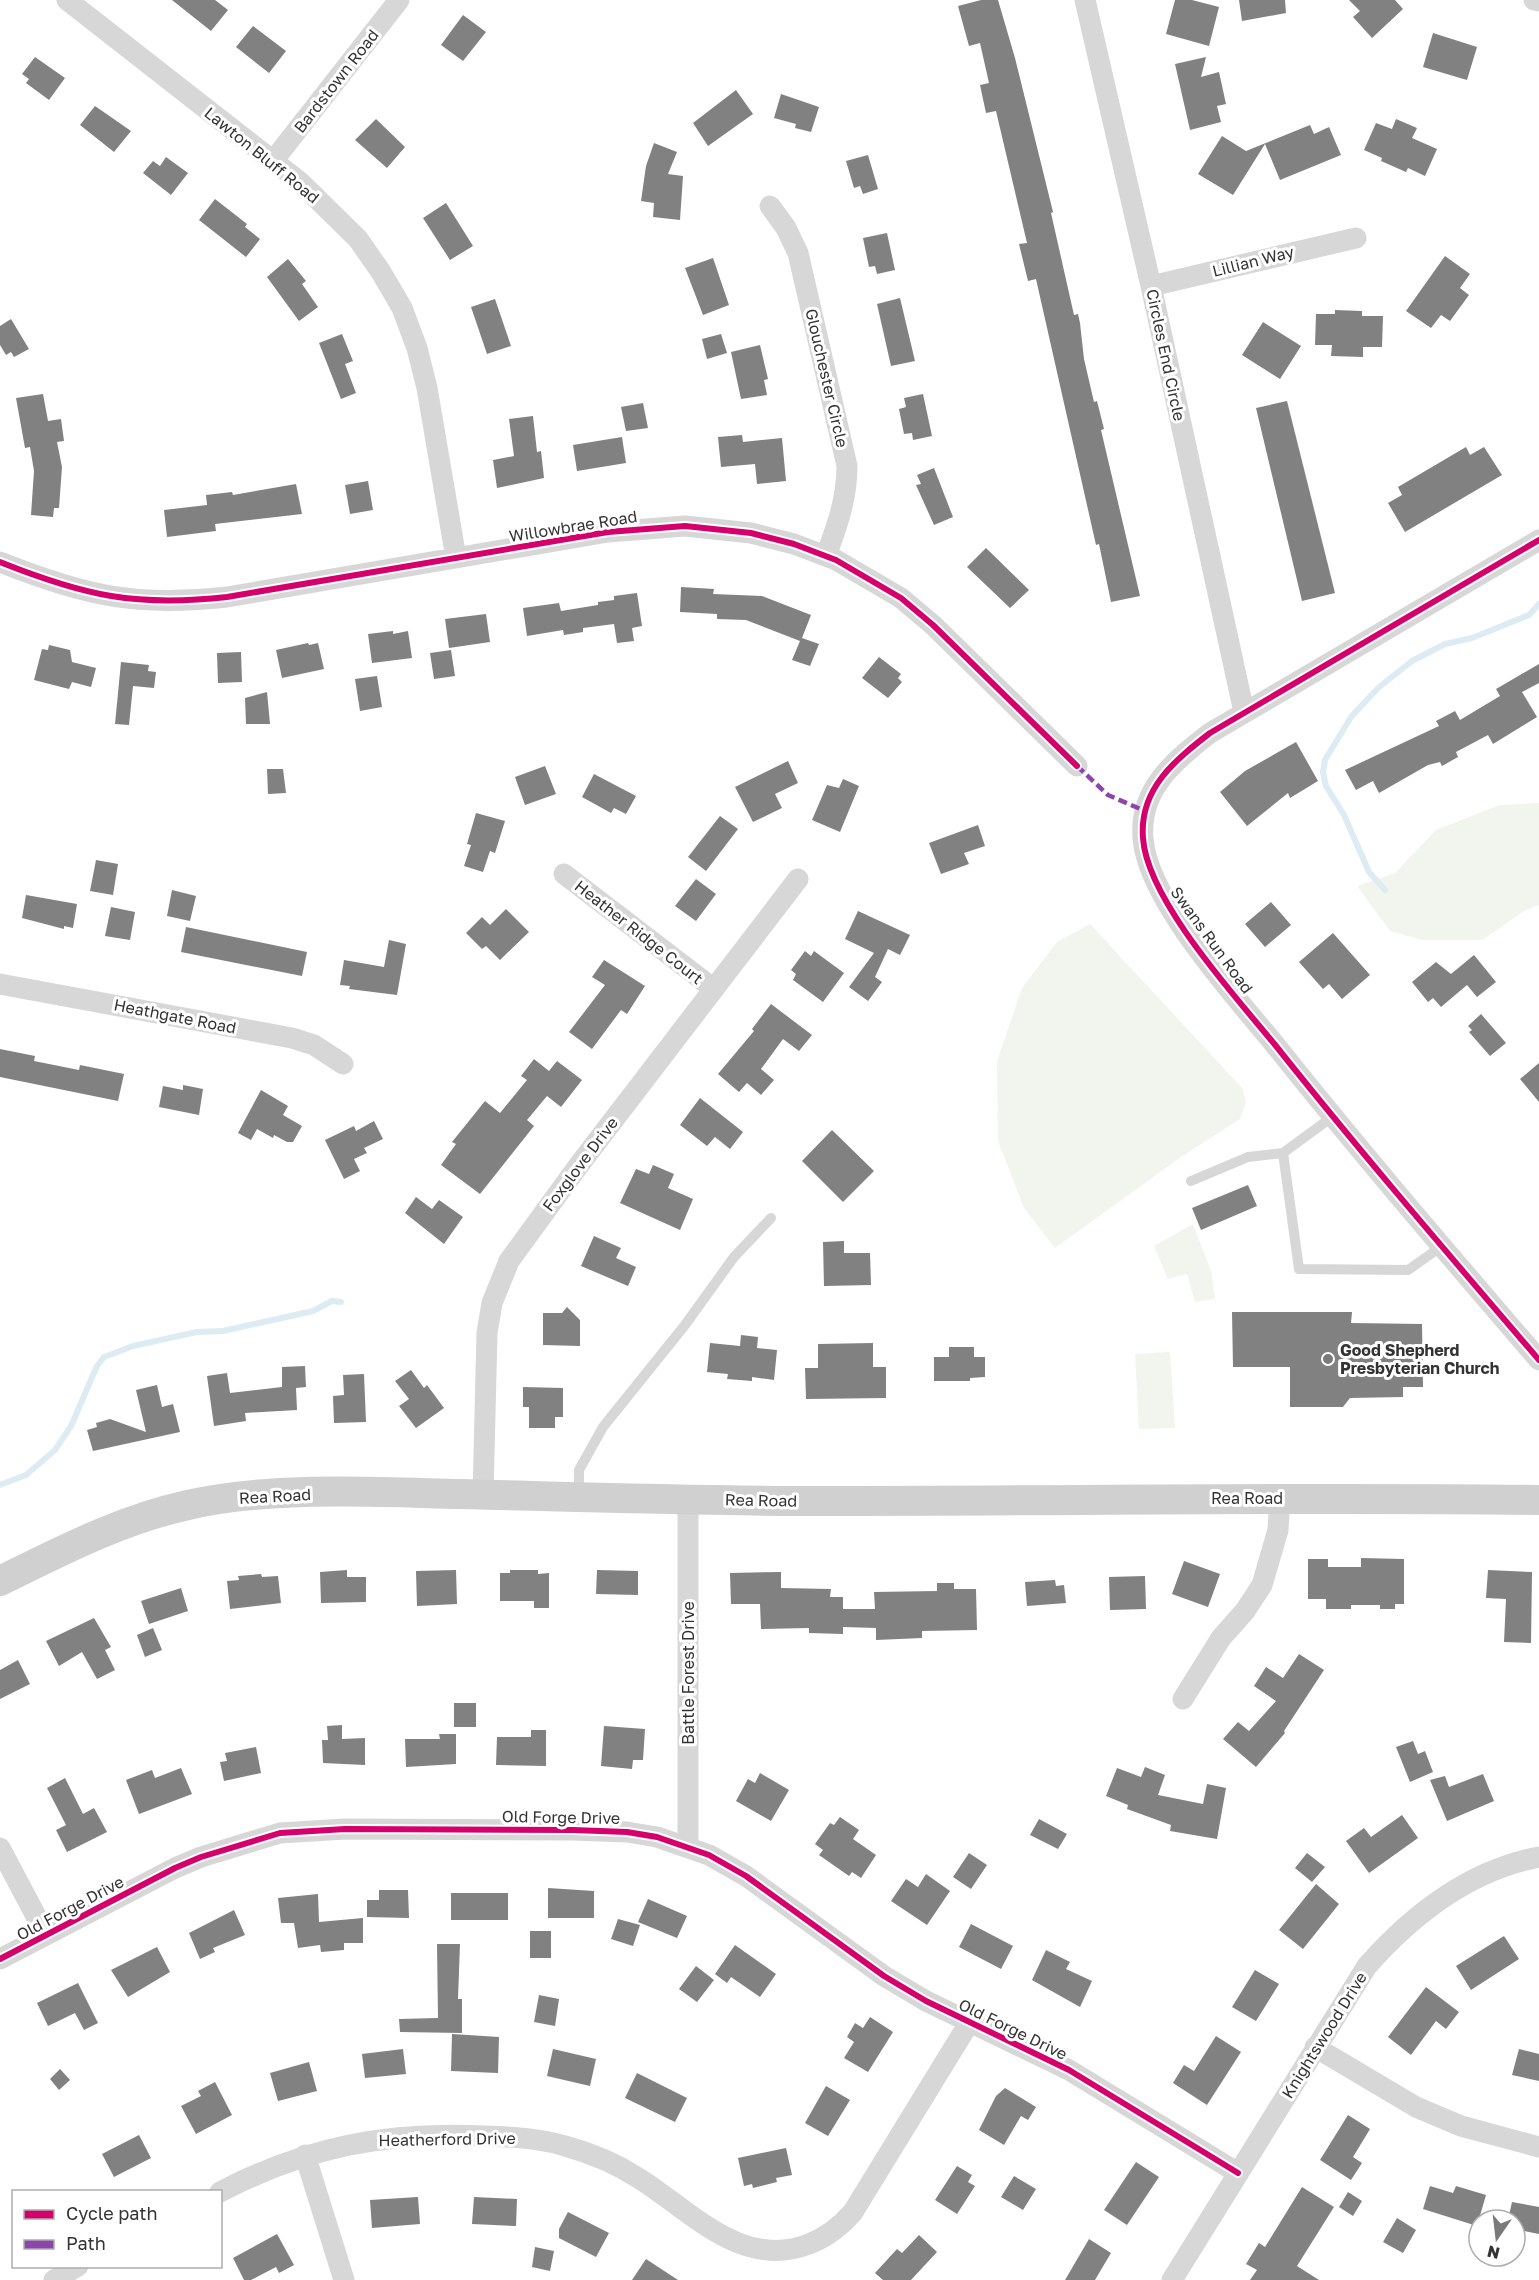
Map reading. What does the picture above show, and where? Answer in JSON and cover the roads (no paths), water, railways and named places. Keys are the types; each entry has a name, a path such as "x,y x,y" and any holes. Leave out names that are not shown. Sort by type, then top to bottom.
{"main road":[{"name":"Rea Road","path":"0,1581 117,1525 206,1501 261,1495 373,1492 579,1498 827,1501 1280,1498 1539,1500"}],"street":[{"name":"Lawton Bluff Road","path":"67,0 300,182 357,239 381,272 402,308 417,348 427,388 456,558"},
{"name":"Bardstown Road","path":"273,161 399,0"},
{"name":"Circles End Circle","path":"1084,0 1151,286 1244,712"},
{"path":"1534,0 1539,1"},
{"name":"Glouchester Circle","path":"770,206 786,228 798,253 847,466 847,492 842,514 826,556"},
{"name":"Lillian Way","path":"1151,286 1356,238"},
{"name":"Willowbrae Road","path":"0,562 75,590 116,598 160,602 227,597 608,532 685,526 752,533 826,556 866,576 909,605 1077,766"},
{"name":"Swans Run Road","path":"1539,540 1244,712 1201,740 1173,762 1159,778 1145,811 1144,850 1157,887 1175,917 1332,1117 1539,1360"},
{"name":"Heather Ridge Court","path":"564,874 714,989"},
{"name":"Foxglove Drive","path":"483,1495 487,1333 492,1303 502,1275 528,1233 798,879"},
{"name":"Heathgate Road","path":"0,984 292,1038 314,1045 343,1064"},
{"path":"1183,1699 1221,1638 1245,1611 1262,1585 1278,1530 1280,1498"},
{"name":"Battle Forest Drive","path":"688,1499 688,1847"},
{"name":"Old Forge Drive","path":"0,1959 175,1868 201,1857 280,1833 345,1829 627,1832 688,1847 746,1876 884,1976 969,2023 1069,2070 1238,2173"},
{"path":"0,1848 46,1935"},
{"name":"Knightswood Drive","path":"1172,2280 1367,1966 1390,1940 1418,1916 1474,1880 1539,1857"},
{"name":"Heatherford Drive","path":"222,2191 256,2173 305,2155 370,2140 431,2136 524,2138 565,2145 600,2158 639,2178 716,2234 740,2245 769,2251 798,2248 832,2232 853,2212 969,2023"},
{"path":"1316,2047 1416,2107 1461,2126 1539,2147"},
{"path":"305,2155 344,2280"},
{"path":"54,2280 75,2268"}],"lane":[{"path":"1191,1181 1248,1157 1283,1153 1332,1117"},
{"path":"1283,1153 1299,1269 1408,1270 1442,1246"},
{"path":"579,1498 579,1470 603,1427 678,1335 734,1257 771,1218"}],"waterway":[{"path":"1385,890 1369,872 1344,815 1326,786 1323,772 1325,760 1351,717 1378,688 1412,661 1445,644 1472,638 1529,615 1539,604"},
{"path":"0,1485 26,1475 55,1450 71,1426 97,1366 104,1357 133,1346 197,1332 223,1331 313,1311 332,1301 341,1302"}],"place":[{"name":"Good Shepherd Presbyterian Church","path":"1328,1359"}]}
